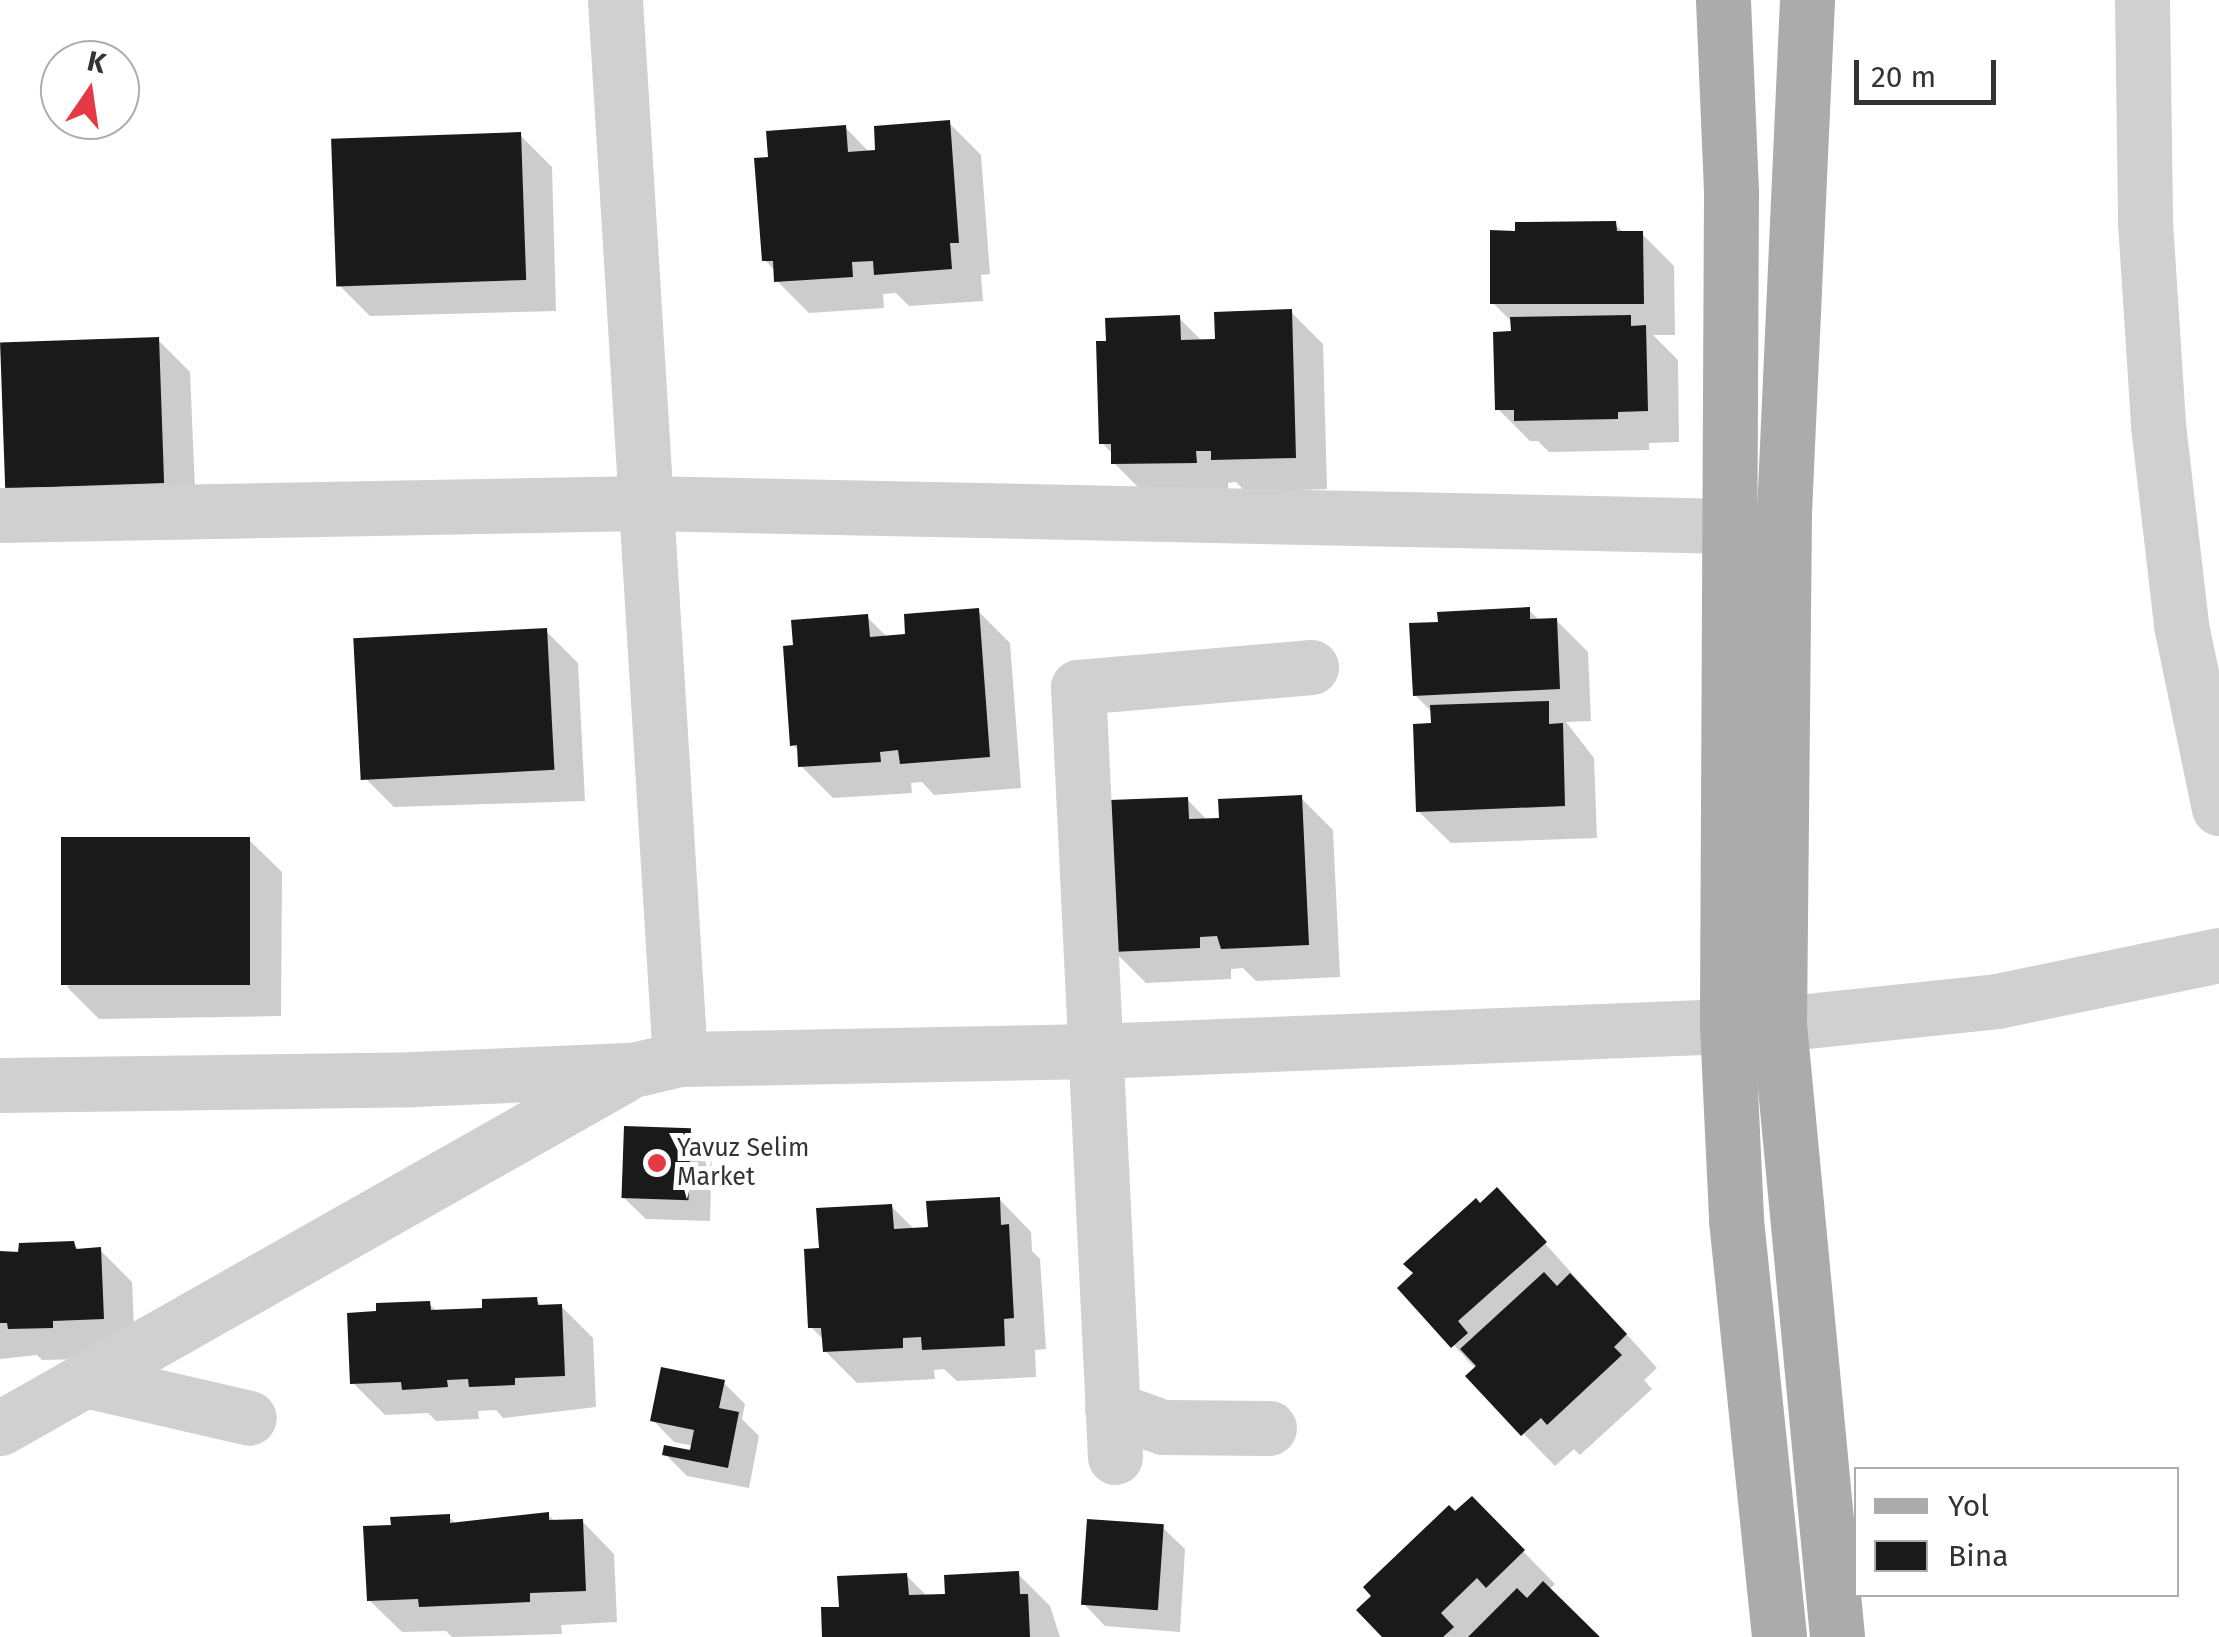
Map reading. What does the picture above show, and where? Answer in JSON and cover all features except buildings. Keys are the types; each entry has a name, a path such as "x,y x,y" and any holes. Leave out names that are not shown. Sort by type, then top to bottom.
{"main road":[{"path":"1723,0 1732,193 1727,528 1753,1024 1837,1637"},
{"path":"1779,1637 1738,1239 1784,528 1807,0"}],"street":[{"path":"614,0 645,502 656,1064"},
{"path":"2142,0 2145,222 2158,426 2181,625 2219,808"},
{"path":"0,514 645,502 1784,528"},
{"path":"1269,1428 1163,1427 1113,1433 1078,687 1311,667"},
{"path":"0,1084 414,1079 656,1064 1094,1052 1753,1024 1997,1001 2219,955"},
{"path":"0,1428 656,1064"},
{"path":"85,1380 248,1418"}],"place":[{"name":"Yavuz Selim Market","path":"657,1163"}]}
